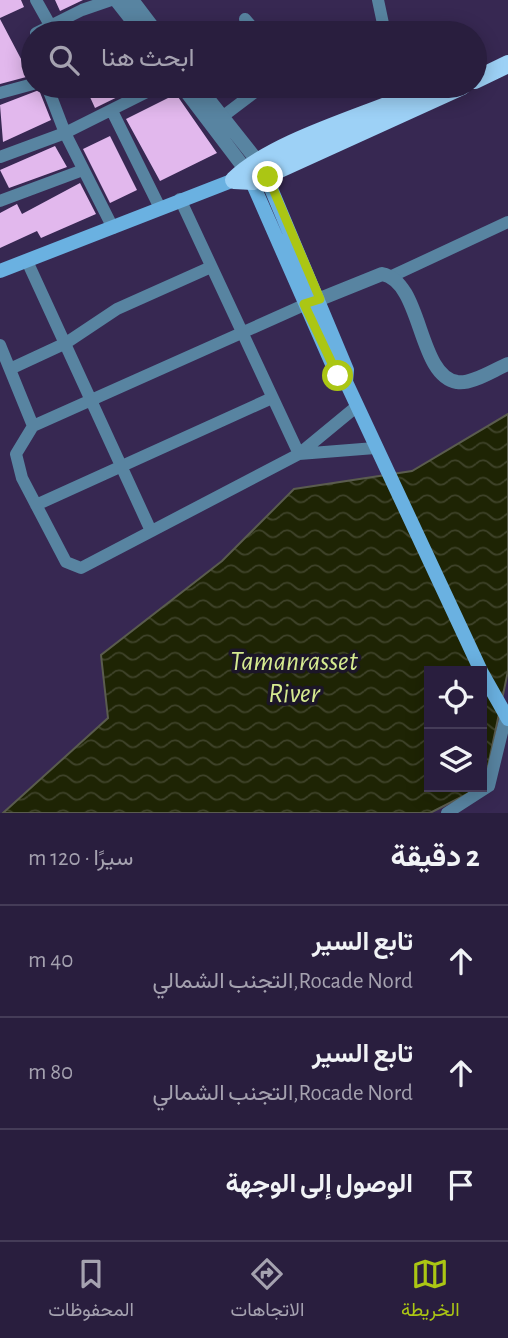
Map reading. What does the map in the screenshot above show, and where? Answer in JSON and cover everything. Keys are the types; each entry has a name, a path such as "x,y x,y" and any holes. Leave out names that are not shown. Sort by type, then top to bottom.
{"main road":[{"path":"487,63 508,53"},
{"path":"487,74 508,64"},
{"path":"0,271 180,199 252,174 407,98"},
{"path":"252,174 320,299 347,370 346,383"},
{"path":"252,174 304,304 335,371 346,383 374,449 478,666"},
{"path":"487,684 507,718"}],"street":[{"path":"36,0 48,21"},
{"path":"60,21 113,0 131,21"},
{"path":"132,0 149,21"},
{"path":"378,0 382,21"},
{"path":"0,93 21,87"},
{"path":"52,98 65,133 113,228"},
{"path":"0,157 65,133 136,98"},
{"path":"192,98 252,174"},
{"path":"207,98 222,117 252,174"},
{"path":"222,117 243,98"},
{"path":"112,111 160,208"},
{"path":"0,201 83,170"},
{"path":"180,199 299,454"},
{"path":"356,407 299,454 81,568 72,567 66,562 36,505 16,454 33,426 243,334 304,304 382,274 392,276 508,222"},
{"path":"27,261 151,531"},
{"path":"10,369 66,343 117,309 211,267"},
{"path":"392,276 404,291 443,375 456,383 508,364"},
{"path":"0,345 33,426"},
{"path":"36,505 272,398"},
{"path":"299,454 374,449"},
{"path":"447,813 489,786 507,718"}],"water":[{"name":"Tamanrasset River","path":"508,414 508,671 487,771 487,666 424,666 424,792 471,792 430,813 3,813 108,718 101,655 222,561 294,489 412,471"}],"building":[{"path":"0,0 21,0 24,7 0,18"},
{"path":"55,0 83,0 60,11"},
{"path":"0,19 21,59 21,78 0,84"},
{"path":"21,97 42,98 51,120 3,142 0,105"},
{"path":"90,98 115,98 95,108"},
{"path":"168,98 179,98 217,153 160,181 126,119"},
{"path":"110,136 137,190 110,203 83,149"},
{"path":"55,146 67,167 9,188 0,170"},
{"path":"80,183 96,214 41,238 37,231 0,248 0,213 17,204 22,214"}],"route":[{"path":"268,177 320,299 304,304 338,376"}]}
